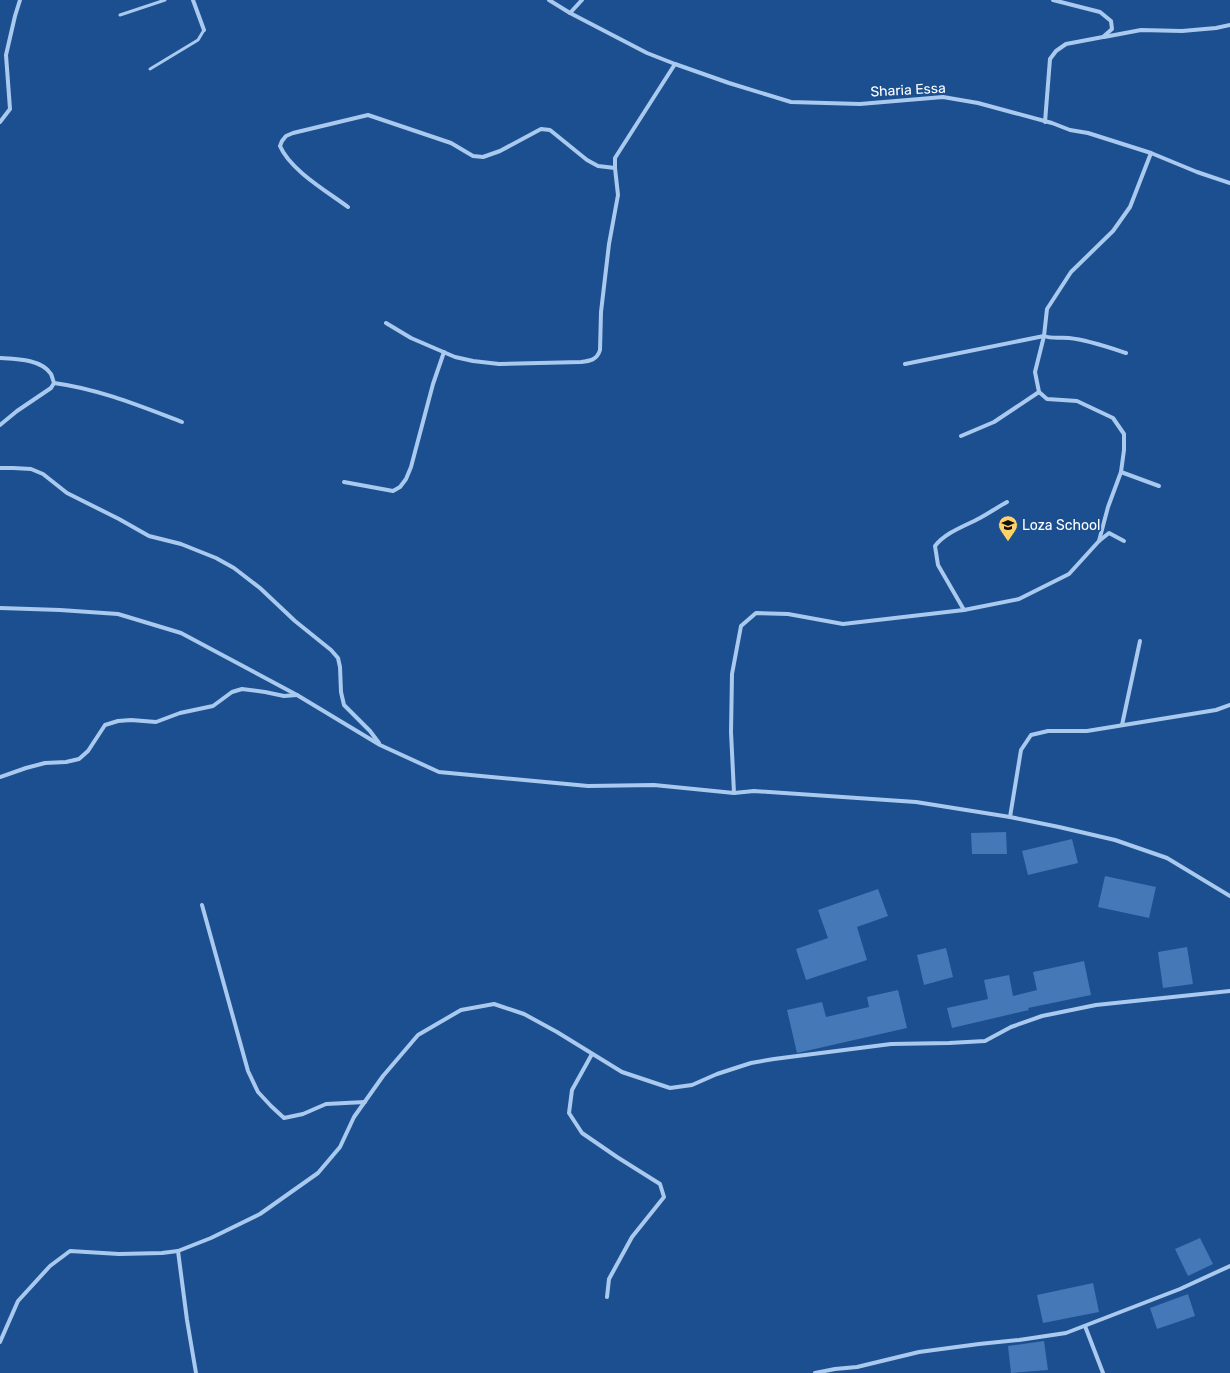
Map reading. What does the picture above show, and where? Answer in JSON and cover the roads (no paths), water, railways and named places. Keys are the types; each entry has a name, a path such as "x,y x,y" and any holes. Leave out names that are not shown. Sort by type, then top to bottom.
{"street":[{"path":"0,122 10,109 6,55 14,16 20,0"},
{"path":"193,0 204,30"},
{"name":"Sharia Essa","path":"549,0 632,46 675,64 791,102 860,104 943,98 978,103 1151,152 1197,172 1230,183"},
{"path":"570,13 582,0"},
{"path":"1053,0 1100,12 1111,21 1112,29 1103,37"},
{"path":"1045,122 1050,59 1056,51 1066,44 1141,30 1182,31 1216,28 1230,25"},
{"path":"386,323 410,338 455,357 473,361 499,364 581,362 594,360 599,354 600,350 600,312 609,244 618,195 615,158 675,64"},
{"path":"348,207 304,175 282,152 280,146 286,136 330,123 368,115 451,143 473,156 483,157 500,151 541,129 546,128 587,160 598,166 615,168"},
{"path":"1099,541 1108,506 1120,472 1124,450 1124,434 1112,418 1078,401 1047,398 1039,392 1035,372 1044,336 1047,309 1071,272 1113,231 1130,207 1151,152"},
{"path":"905,364 1044,336 1069,338 1126,353"},
{"path":"344,482 393,491 400,487 411,467 433,384 444,352"},
{"path":"0,358 18,359 34,363 44,368 51,374 54,383"},
{"path":"54,383 78,386 182,422"},
{"path":"0,425 17,411 51,388 54,383"},
{"path":"961,436 994,422 1039,392"},
{"path":"0,468 31,469 42,474 67,494 119,519 149,536 181,544 216,558 234,568 260,588 338,658 340,667 341,692 344,705 370,731 380,745"},
{"path":"1120,472 1160,486"},
{"path":"964,610 938,565 935,546 947,535 1007,502"},
{"path":"734,793 731,732 732,674 741,626 756,613 788,614 843,624 964,610 1019,599 1069,574 1099,541 1109,533 1124,541"},
{"path":"0,608 118,614 181,633 297,695 380,745 439,772 588,786 654,785 734,793 754,791 916,802 1010,817 1115,840 1167,858 1230,896"},
{"path":"1122,725 1140,641"},
{"path":"0,777 45,763 66,762 79,759 88,751 105,725 118,721 131,720 156,722 180,713 213,706 232,692 242,689 284,696 297,695"},
{"path":"1010,817 1021,750 1031,735 1048,731 1087,731 1216,710 1230,705"},
{"path":"202,905 248,1072 258,1092 284,1118 303,1114 326,1104 365,1102"},
{"path":"0,1342 18,1301 50,1266 70,1251 133,1254 178,1251 211,1238 260,1214 318,1173 340,1147 354,1117 383,1076 418,1035 461,1010 494,1004 524,1014 557,1032 622,1072 670,1088 692,1085 717,1074 750,1064 774,1059 891,1044 949,1043 985,1040 1011,1027 1042,1016 1096,1005 1230,991"},
{"path":"592,1054 572,1090 569,1113 582,1133 660,1184 664,1197 632,1237 609,1279 607,1296"},
{"path":"178,1251 196,1373"},
{"path":"815,1373 857,1367 919,1352 1066,1333 1180,1289 1230,1266"},
{"path":"1085,1326 1103,1373"}],"lane":[{"path":"120,14 166,0"},
{"path":"150,68 198,40 204,30"}],"place":[{"name":"Loza School","path":"1008,542"}]}
